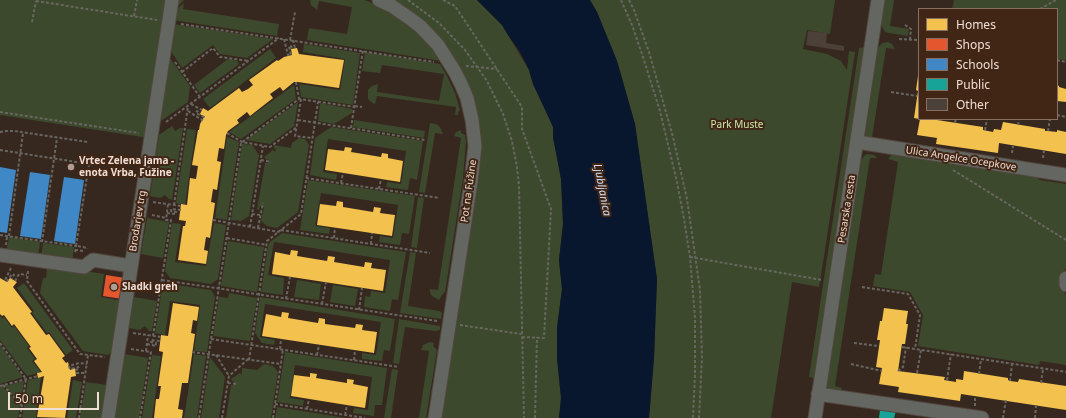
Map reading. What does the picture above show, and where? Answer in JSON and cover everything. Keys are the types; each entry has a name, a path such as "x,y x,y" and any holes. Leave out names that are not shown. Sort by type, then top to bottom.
{"street":[{"name":"Brodarjev trg","path":"108,418 172,0"},
{"name":"Pot na Fužine","path":"379,0 402,13 421,27 438,45 451,64 461,84 470,108 474,135 474,158 435,418"},
{"name":"Pesarska cesta","path":"814,418 878,0"},
{"name":"Ulica Angelce Ocepkove","path":"857,142 1066,175"},
{"path":"0,255 84,268 93,260 131,266"},
{"path":"1066,278 1066,285"},
{"path":"818,394 982,418"}],"path":[{"path":"32,22 36,0 49,4 451,64"},
{"path":"49,4 50,0"},
{"path":"134,16 137,0"},
{"path":"408,0 439,23 465,50 487,81 503,114 512,141 519,186 524,418"},
{"path":"443,0 455,6 522,107 522,129 551,209 544,338 455,324"},
{"path":"621,0 644,57 660,111 677,182 690,257 695,326 693,418"},
{"path":"629,0 649,52 673,137 687,199 700,290 702,357 699,418"},
{"path":"1042,8 1056,0"},
{"path":"295,12 292,40 295,48"},
{"path":"904,25 911,30 910,39"},
{"path":"0,112 151,134 279,38"},
{"path":"284,39 288,55 291,55 289,46 291,46 292,49"},
{"path":"899,39 918,40"},
{"path":"165,47 200,97"},
{"path":"182,72 213,48 220,57 248,61"},
{"path":"351,128 363,50"},
{"path":"478,68 497,69"},
{"path":"296,82 300,99 296,136 312,138"},
{"path":"891,92 917,96"},
{"path":"199,418 241,143 300,99 362,107"},
{"path":"229,376 248,360 252,345 267,241 301,214 318,101"},
{"path":"191,104 202,110"},
{"path":"174,205 188,106"},
{"path":"188,111 202,120 204,117 196,113 197,111 200,113"},
{"path":"298,120 425,140"},
{"path":"985,130 987,120"},
{"path":"1018,125 1019,120"},
{"path":"1048,131 1050,120"},
{"path":"227,133 242,142 270,147 297,127"},
{"path":"0,132 6,131 88,142"},
{"path":"8,236 23,133"},
{"path":"42,242 57,138"},
{"path":"250,227 263,146"},
{"path":"0,150 88,164 73,266"},
{"path":"261,160 271,162"},
{"path":"953,170 1066,240"},
{"path":"341,183 343,173"},
{"path":"306,178 439,198"},
{"path":"379,189 381,179"},
{"path":"141,200 181,206"},
{"path":"258,228 263,203"},
{"path":"153,336 171,220 166,220 168,204"},
{"path":"167,213 176,214 176,212 171,211 171,208 181,210"},
{"path":"252,214 260,216"},
{"path":"213,220 250,227 430,253"},
{"path":"334,238 336,228"},
{"path":"371,244 372,233"},
{"path":"0,235 85,247"},
{"path":"226,238 267,245"},
{"path":"75,250 84,251"},
{"path":"12,278 14,275 12,274 7,281 5,280 10,271 13,257"},
{"path":"690,257 822,280"},
{"path":"30,260 27,281 80,354 88,355 146,351 151,352 140,418"},
{"path":"15,281 19,274 27,276"},
{"path":"286,299 290,277"},
{"path":"162,280 444,322"},
{"path":"322,304 326,282"},
{"path":"862,287 908,294 920,315 915,349"},
{"path":"359,310 362,288"},
{"path":"121,331 161,337"},
{"path":"146,351 148,335"},
{"path":"535,418 537,337"},
{"path":"211,338 399,367"},
{"path":"280,349 281,339"},
{"path":"147,344 156,346 156,343 151,342 151,340 160,341"},
{"path":"0,343 26,378 20,418"},
{"path":"854,343 879,346"},
{"path":"317,354 319,345"},
{"path":"902,347 1066,372"},
{"path":"898,371 902,367 906,347"},
{"path":"273,418 283,349"},
{"path":"354,360 355,350"},
{"path":"917,373 921,350"},
{"path":"192,352 281,364"},
{"path":"947,380 952,354"},
{"path":"78,418 88,355"},
{"path":"216,355 229,376 222,418"},
{"path":"979,374 981,359"},
{"path":"75,370 79,369 78,367 70,369 69,366 79,363 87,364"},
{"path":"851,364 882,371"},
{"path":"1010,381 1012,364"},
{"path":"1041,382 1043,369"},
{"path":"76,373 86,373"},
{"path":"22,406 2,385 38,376"},
{"path":"228,383 237,384"},
{"path":"307,409 308,399"},
{"path":"1004,418 1006,400"},
{"path":"275,404 365,418"},
{"path":"345,415 347,405"},
{"path":"1035,418 1036,405"}],"green space":[{"path":"0,0 184,0 175,9 175,11 184,3 183,9 279,24 277,36 173,20 173,24 273,39 247,58 220,54 213,45 182,68 169,48 169,57 190,86 188,102 161,121 158,118 155,139 0,115"},
{"path":"310,0 364,0 370,2 395,15 417,32 427,41 442,61 307,40 309,28 347,34 352,7 319,1 317,10 311,5"},
{"path":"391,0 477,0 502,25 529,70 533,84 553,127 553,137 561,179 563,224 559,260 562,289 557,328 557,358 561,398 559,418 441,418 477,182 465,79"},
{"name":"Park Muste","path":"590,0 835,0 830,34 807,30 803,49 827,54 841,61 847,70 849,51 855,52 825,250 819,287 792,282 771,418 649,418 654,358 657,279 635,124 617,61 597,12"},
{"path":"885,0 894,0 890,26 909,29 908,36 885,32 883,29 881,23"},
{"path":"954,0 1066,0 1066,60 1058,59 1058,8 952,8"},
{"path":"888,42 892,44 895,49 886,48 872,138 865,137 877,49 882,43"},
{"path":"304,44 360,53 353,105 301,97 299,84 340,90 345,59 303,52"},
{"path":"865,47 814,378 809,377 859,48"},
{"path":"270,49 276,58 210,108 203,99"},
{"path":"365,52 440,64 455,93 460,110 458,115 455,115 456,107 377,96 375,104 371,102 368,99 368,90 372,86 378,84 377,92 439,101 444,74 382,65 380,73 362,71"},
{"path":"228,59 237,61 239,64 200,93 194,85"},
{"path":"294,85 296,99 241,139 229,132"},
{"path":"298,102 294,126 270,144 246,140"},
{"path":"320,103 352,109 352,113 334,124 318,121"},
{"path":"354,120 425,131 424,138 353,127"},
{"path":"430,123 436,124 440,127 443,134 435,133 425,193 419,192"},
{"path":"172,126 175,131 183,128 172,200 165,195 160,198 150,196 159,135"},
{"path":"331,127 423,141 417,180 410,178 408,190 386,187 387,182 401,184 406,151 328,139 323,172 337,174 336,180 310,175 315,138"},
{"path":"187,129 196,130 185,205 176,203"},
{"path":"461,130 461,133 465,135 466,141 463,178 445,292 439,300 432,296 430,289 438,290 461,138 454,136 456,132"},
{"path":"227,137 239,142 227,220 215,218"},
{"path":"299,138 305,139 309,145 298,212 277,228 267,226 261,221 264,207 260,206 259,210 257,209 265,163 268,163 269,159 267,160 264,157 273,150 275,152 276,149 274,148 274,145 291,148 292,143"},
{"path":"242,144 252,145 259,155 249,216 241,221 231,220"},
{"path":"867,154 874,155 877,158 870,158 835,386 842,388 839,392 829,390 826,385 861,161"},
{"path":"892,154 1031,173 1040,180 1066,184 1066,269 1062,274 1062,289 1066,295 1066,365 1040,361 1039,365 918,346 923,315 910,292 873,286 875,274 881,275 898,162 888,159"},
{"path":"308,180 415,196 409,234 402,233 400,245 379,242 380,236 393,238 398,205 321,193 315,226 330,228 329,234 300,230"},
{"path":"418,197 424,198 417,248 411,247"},
{"path":"147,218 169,222 163,258 141,254"},
{"path":"172,223 181,224 175,262 206,266 214,223 226,225 218,279 211,284 170,278 165,271"},
{"path":"282,233 406,252 398,300 392,299 390,311 364,307 365,296 370,297 371,291 385,293 390,260 274,242 268,275 284,278 283,295 261,292 268,246 270,242"},
{"path":"9,237 40,242 38,258 6,253"},
{"path":"228,241 264,247 257,292 221,286"},
{"path":"43,243 74,247 72,263 41,258"},
{"path":"410,252 416,253 408,306 439,311 442,313 441,319 400,313"},
{"path":"45,265 104,274 101,297 123,301 116,348 108,355 83,351 40,293 43,278 46,278 47,267"},
{"path":"297,280 321,284 319,300 294,297"},
{"path":"24,283 73,350 66,355 49,332 47,333 32,313 34,311 17,288"},
{"path":"169,284 211,290 215,297 207,352 194,351 200,305 170,301 165,335 155,333 162,289"},
{"path":"333,285 358,289 355,306 330,302"},
{"path":"229,293 257,298 250,341 213,336 219,297 228,298"},
{"path":"134,297 157,301 152,331 149,331 145,326 140,330 129,328"},
{"path":"260,297 395,319 390,351 384,350 382,361 362,359 362,353 376,355 381,322 265,304 260,337 275,340 274,345 262,343 255,333"},
{"path":"0,316 2,318 4,317 12,328 14,326 29,346 27,348 35,359 32,361 41,372 27,376 0,340"},
{"path":"399,319 440,326 440,330 435,331 405,327 399,364 393,363"},
{"path":"430,342 434,343 433,346 437,350 426,418 419,418 429,351 421,350 423,345"},
{"path":"0,345 23,377 0,384"},
{"path":"285,352 387,368 382,405 375,405 374,416 353,413 354,408 368,410 372,377 295,365 290,398 304,400 303,406 277,402"},
{"path":"125,354 148,358 139,418 115,418"},
{"path":"194,354 206,356 197,418 184,418"},
{"path":"152,355 161,356 152,418 142,418"},
{"path":"210,357 225,377 219,418 201,418"},
{"path":"264,364 273,366 278,372 271,418 226,418 231,385 234,385 234,381 233,382 231,379 240,373 242,375 242,368 257,370"},
{"path":"392,369 398,370 391,418 384,418"},
{"path":"41,377 36,418 22,418 28,380"},
{"path":"73,380 82,382 76,418 67,418"},
{"path":"24,381 21,403 5,386"},
{"path":"86,382 107,385 102,418 80,418"},
{"path":"0,387 3,387 20,405 18,418 0,418"},
{"path":"277,407 346,418 275,418"}],"water":[{"name":"Ljubljanica","path":"477,0 590,0 597,12 617,61 635,124 657,279 654,358 649,418 559,418 561,398 557,358 557,328 562,289 559,260 563,224 561,179 553,137 553,127 520,52 502,25"}],"building: Homes":[{"path":"297,48 299,54 344,60 339,88 294,82 283,91 280,87 270,94 273,98 250,116 247,112 237,120 239,123 228,131 226,135 224,149 219,148 217,161 221,162 217,190 213,189 211,202 215,203 210,238 206,237 204,250 208,251 206,264 178,260 183,226 185,226 186,221 179,220 181,204 187,205 190,178 196,179 198,166 192,165 198,130 204,117 200,114 203,108 208,111 239,88 242,92 248,89 253,85 249,80 277,60 278,61 284,57 292,55 291,49"},
{"path":"918,76 918,91 916,90"},
{"path":"1058,86 1066,89 1066,102 1058,101"},
{"path":"918,91 918,119 914,118"},
{"path":"920,120 937,120 983,127 983,130 993,132 994,129 1001,130 1003,122 1045,129 1045,131 1057,132 1057,130 1066,132 1066,154 999,143 998,153 936,144 937,138 917,135"},
{"path":"345,147 352,148 351,152 381,157 382,153 388,154 388,158 403,161 400,182 325,170 328,149 344,151"},
{"path":"337,201 343,202 343,207 373,212 374,207 381,208 380,213 395,215 392,236 317,225 320,204 336,206"},
{"path":"291,250 298,251 297,256 327,261 328,256 335,257 334,262 364,267 365,262 372,263 371,268 386,270 383,291 272,274 275,252 290,255"},
{"path":"0,278 7,282 10,278 17,282 13,287 32,312 30,313 46,335 49,334 65,356 62,358 66,363 68,362 70,370 75,368 76,376 71,377 65,418 37,417 44,376 38,378 37,373 42,372 34,361 37,359 29,348 31,347 14,324 12,326 4,315 2,316 0,314"},
{"path":"173,303 199,307 197,321 193,320 191,333 195,334 188,383 182,383 178,409 183,410 182,418 154,418 156,399 159,399 161,386 158,386 163,352 159,351 161,335 168,336"},
{"path":"884,308 908,311 905,344 902,344 898,371 945,377 944,380 956,382 956,379 963,380 964,371 1008,378 1010,381 1018,382 1019,379 1066,386 1066,410 961,394 960,401 898,392 899,387 879,384 882,368 876,367 880,340 877,340"},
{"path":"282,312 289,313 288,318 318,323 319,318 325,319 325,324 355,328 356,324 363,325 362,330 377,332 374,353 262,336 266,314 281,317"},
{"path":"310,373 317,374 316,378 347,383 347,379 354,380 353,384 368,387 365,408 291,396 294,375 310,377"}],"building: Shops":[{"name":"Sladki greh","path":"106,275 125,278 122,299 103,296"}],"building: Schools":[{"path":"0,167 16,170 7,233 0,232"},
{"path":"30,172 50,175 41,239 20,236"},
{"path":"64,177 84,180 75,244 54,241"}],"building: Public":[{"path":"885,409 896,411 894,418 879,418 880,410 885,411"}],"building: Other":[{"path":"808,31 827,33 826,43 844,46 844,51 806,45"}],"place":[{"name":"Vrtec Zelena jama - enota Vrba, Fužine","path":"71,167"},
{"name":"Sladki greh","path":"114,287"}]}
